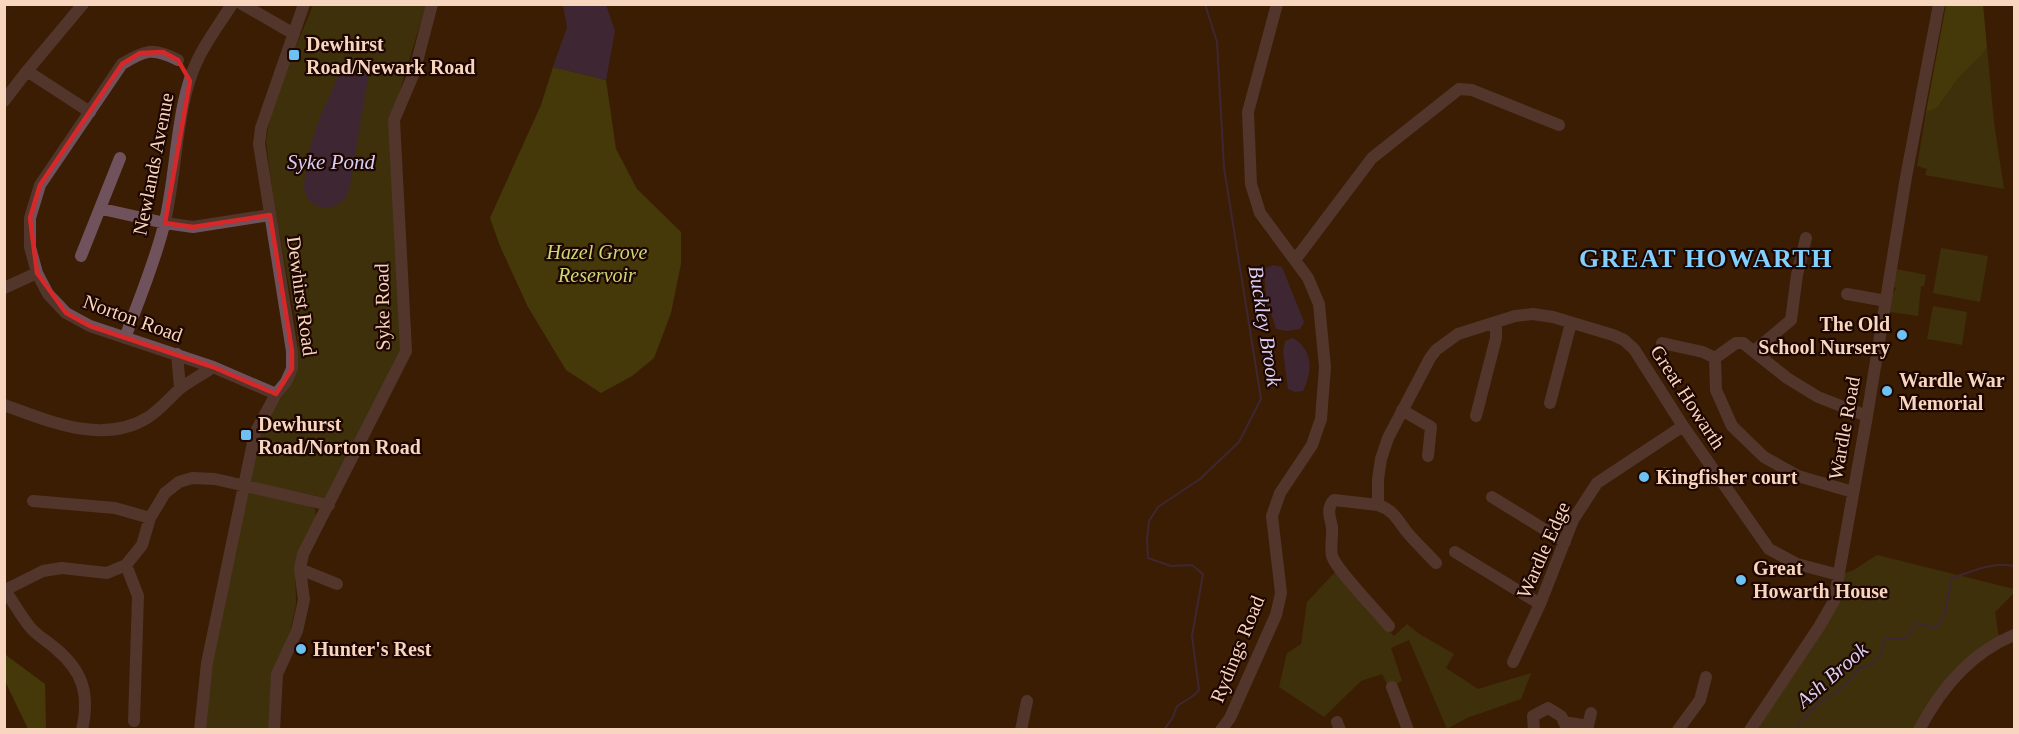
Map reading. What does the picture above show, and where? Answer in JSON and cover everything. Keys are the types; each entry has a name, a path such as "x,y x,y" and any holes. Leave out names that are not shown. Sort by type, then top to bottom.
{"street":[{"path":"4,101 83,4"},
{"name":"Newlands Avenue","path":"125,338 165,223 190,81 198,59 232,4"},
{"path":"242,4 294,34"},
{"name":"Dewhirst Road","path":"200,729 207,663 255,433 292,369 292,351 259,144 261,128 304,4"},
{"name":"Syke Road","path":"274,729 277,674 297,631 303,600 300,569 303,554 406,351 394,120 414,73 432,4"},
{"name":"Rydings Road","path":"1221,729 1230,718 1276,615 1281,593 1272,516 1280,493 1312,444 1321,419 1325,367 1319,304 1308,278 1260,213 1251,184 1248,112 1276,4"},
{"name":"Wardle Road","path":"1749,729 1827,615 1834,601 1906,177 1939,4"},
{"name":"Norton Road","path":"198,59 178,60 163,52 140,53 122,64 40,185 33,201 30,218 30,248 37,273 48,294 66,313 90,326 213,367 276,394"},
{"path":"178,60 190,81"},
{"path":"27,71 90,112"},
{"path":"1295,260 1372,158 1459,89 1472,90 1559,124"},
{"path":"81,256 120,158"},
{"path":"102,208 165,223 194,227 270,214"},
{"path":"1754,351 1791,320 1797,274 1806,238"},
{"path":"4,288 37,273"},
{"path":"1848,294 1886,301"},
{"name":"Great Howarth","path":"1378,505 1378,478 1388,438 1423,370 1436,350 1458,334 1515,316 1533,314 1553,317 1624,340 1634,349 1683,426 1769,549 1797,564 1839,575"},
{"path":"1476,416 1496,338 1497,322"},
{"path":"1550,403 1571,323"},
{"path":"1662,343 1703,352 1715,358"},
{"path":"1715,358 1736,343 1743,344 1787,378 1818,397 1867,416"},
{"path":"177,354 180,388"},
{"path":"1715,358 1716,390 1732,426 1764,457 1798,477 1853,492"},
{"path":"4,405 51,422 84,430 104,431 136,424 165,405 180,388 213,367"},
{"path":"1402,410 1431,427 1428,456"},
{"name":"Wardle Edge","path":"1513,662 1540,604 1573,520 1597,483 1683,426"},
{"path":"1665,473 1693,481 1713,470"},
{"path":"82,729 85,699 79,674 66,657 31,628 5,589 43,571 62,568 107,573 126,565 142,545 150,518 165,493 179,482 202,477 329,505"},
{"path":"1492,498 1565,542"},
{"path":"1389,626 1337,565 1332,551 1330,504 1334,500 1386,508 1395,515 1405,530 1436,563"},
{"path":"33,501 115,508 150,518"},
{"path":"1455,552 1540,604"},
{"path":"126,565 138,596 134,721"},
{"path":"300,569 337,584"},
{"path":"1919,729 1941,692 1954,677 1976,656 1995,643 2014,635"},
{"path":"1678,729 1700,700 1706,677"},
{"path":"1392,687 1408,729"},
{"path":"1021,729 1027,701"},
{"path":"1534,729 1533,716 1548,708 1561,716 1566,726 1588,726 1592,713"}],"highlighted area":[{"path":"163,52 178,60 190,81 165,223 193,227 270,215 292,351 292,369 276,394 213,367 90,326 66,313 37,273 30,218 40,185 122,64 140,53"}],"green space":[{"path":"313,5 426,5 397,100 401,347 326,498 250,482 258,438 295,373 297,364 298,342 266,141 279,88"},
{"path":"1946,5 1983,5 1987,47 1960,76 1937,108 1926,112"},
{"path":"1987,47 1994,123 2004,189 1925,175 1927,169 1917,166 1926,112 1937,108 1960,76"},
{"name":"Hazel Grove Reservoir","path":"553,67 606,80 616,149 637,189 681,232 681,264 671,313 654,358 632,376 601,393 566,370 528,307 490,218 541,105"},
{"path":"1941,248 1988,256 1980,302 1933,293"},
{"path":"1897,269 1926,275 1924,286 1921,286 1918,316 1890,312 1893,293 1896,289 1894,286"},
{"path":"1933,306 1967,312 1962,345 1927,339"},
{"path":"250,491 309,506 315,509 316,519 295,571 296,604 270,729 205,730 213,662 246,493"},
{"path":"1877,555 2014,589 2014,593 1995,612 1999,639 1993,642 1917,729 1754,730 1822,629 1842,574 1852,571"},
{"path":"1336,571 1394,636 1407,624 1454,654 1446,668 1478,689 1531,673 1521,699 1467,718 1447,729 1409,640 1391,648 1402,681 1389,688 1382,674 1361,681 1324,717 1279,687 1287,653 1301,644 1307,602"},
{"path":"5,652 7,656 45,684 46,729 28,729 5,681"}],"water":[{"path":"563,5 606,5 615,31 606,80 553,67 567,27"},
{"name":"Syke Pond","path":"342,69 369,73 349,191 337,205 323,207 310,201 306,195 304,187 306,168 316,129"},
{"path":"1273,265 1282,267 1304,322 1300,329 1287,331 1276,329 1266,297 1264,269"},
{"path":"1293,338 1300,343 1308,355 1310,369 1303,391 1295,392 1288,389 1283,351 1285,341"}],"waterway":[{"name":"Buckley Brook","path":"1164,730 1177,706 1199,690 1192,636 1203,574 1192,565 1171,566 1148,558 1149,521 1158,507 1200,479 1239,442 1261,399 1224,168 1217,42 1205,4"},
{"name":"Ash Brook","path":"1793,730 1816,706 1846,684 1860,668 1873,664 1882,652 1884,639 1905,639 1916,623 1936,628 1944,616 1952,578 1990,566 2014,566"}],"place":[{"name":"Dewhirst Road/Newark Road","path":"294,55"},
{"name":"The Old School Nursery","path":"1902,335"},
{"name":"Wardle War Memorial","path":"1887,391"},
{"name":"Dewhurst Road/Norton Road","path":"246,435"},
{"name":"Kingfisher court","path":"1644,477"},
{"name":"Great Howarth House","path":"1741,580"},
{"name":"Hunter's Rest","path":"301,649"}],"district":[{"name":"GREAT HOWARTH","path":"1706,258"}]}
